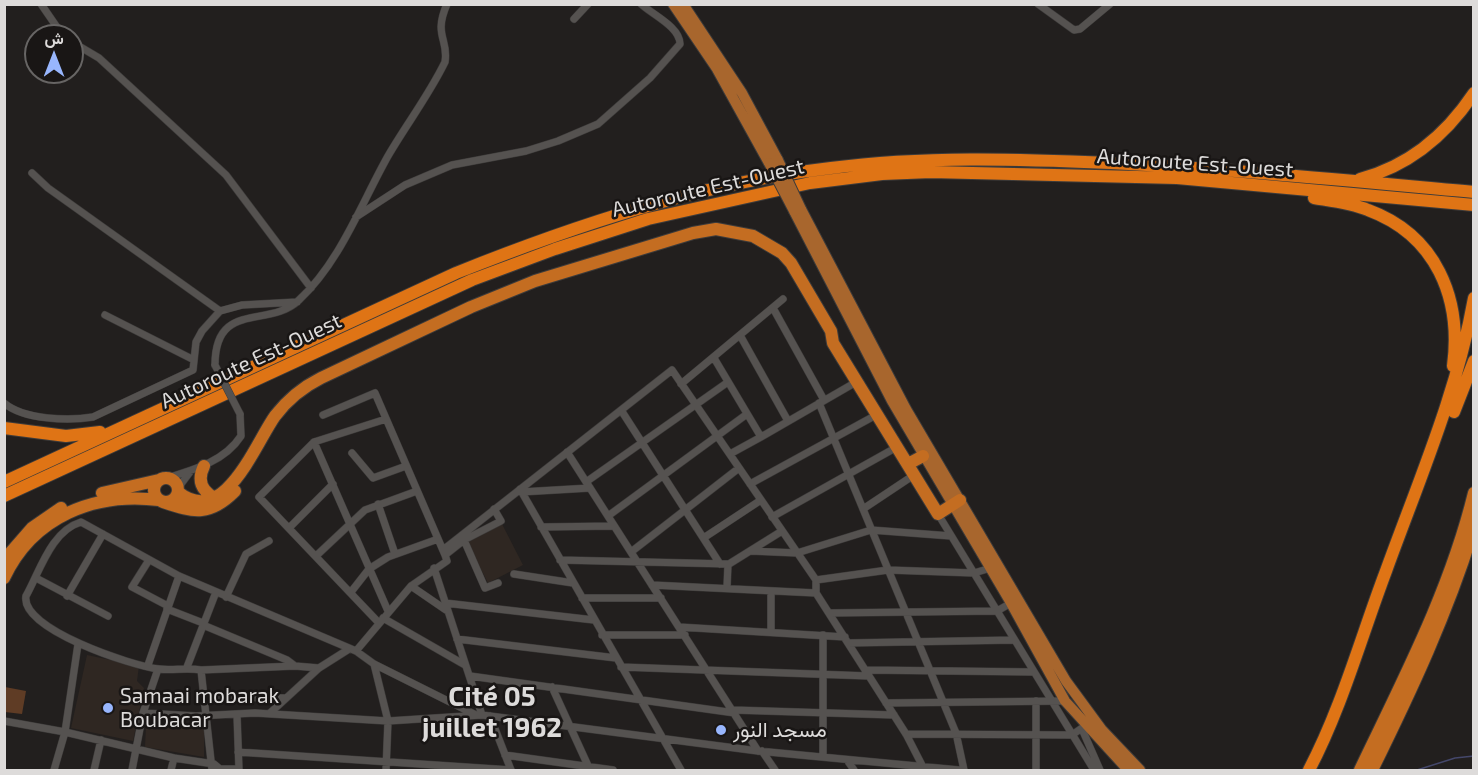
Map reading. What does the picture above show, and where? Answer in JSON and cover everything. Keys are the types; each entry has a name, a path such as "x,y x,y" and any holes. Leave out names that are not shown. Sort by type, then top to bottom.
{"highway":[{"path":"1352,181 1389,169 1422,150 1450,125 1473,93"},
{"name":"Autoroute Est-Ouest","path":"4,482 456,273 548,237 688,196 778,176 899,161 1009,158 1172,165 1473,192"},
{"name":"Autoroute Est-Ouest","path":"4,496 472,280 585,239 688,208 810,183 882,174 931,172 1178,178 1473,205"},
{"path":"1272,187 1300,196 1368,210 1403,229 1432,259 1450,299 1456,337 1452,371 1431,452"},
{"path":"4,560 23,536 53,512 91,496 163,479 174,481 178,490 197,502 215,498 238,476 276,415 294,395 312,382 471,308 535,281 693,233 716,229 753,236 782,253 798,272 831,331 836,347 938,513 956,503"},
{"path":"163,479 154,490 161,501 190,510 213,509 222,504 238,488 286,414 304,396 324,384 542,285 657,249 708,237 740,239 774,255 786,266 830,342 836,347"},
{"path":"1309,771 1376,602 1431,452 1460,366 1473,298"},
{"path":"1455,408 1473,331"},
{"path":"1376,602 1392,573 1473,361"},
{"path":"4,428 66,436 116,429"},
{"path":"911,470 923,456"},
{"path":"204,466 200,476 202,487 215,498"},
{"path":"4,578 18,555 39,533 73,510 110,498 161,501 175,499 178,490"},
{"path":"1360,771 1424,637 1446,581 1473,493"},
{"path":"1372,771 1433,641 1456,584 1473,528"}],"main road":[{"path":"673,4 717,69 774,162"},
{"path":"683,4 730,74 923,456 956,503"},
{"path":"797,210 956,503 1022,615 1065,701 1128,771"},
{"path":"995,567 1011,603 1022,615 1066,681 1087,725 1140,771"}],"street":[{"path":"41,4 55,24"},
{"path":"163,479 204,466 236,443 242,431 240,414 215,365 218,340 232,324 297,302 311,288 338,250 353,218 445,62 446,55 440,31 447,4"},
{"path":"574,19 588,4"},
{"path":"353,218 405,185 446,168 552,143 605,119 680,45 680,39 670,27 641,4"},
{"path":"1038,4 1074,30 1080,29 1110,4"},
{"path":"84,49 99,58 135,90 226,176 311,288"},
{"path":"33,173 48,188 220,311"},
{"path":"681,384 741,337 783,299"},
{"path":"4,403 20,412 81,419 93,417 189,373 194,367 196,342 202,331 220,311 243,305 297,302"},
{"path":"773,308 822,402 834,439 956,733 964,771"},
{"path":"105,315 194,360"},
{"path":"741,337 788,421"},
{"path":"714,358 761,437"},
{"path":"444,553 494,509 672,370 816,580 816,593 928,768"},
{"path":"730,454 858,381"},
{"path":"520,490 588,485 642,442 728,382"},
{"path":"270,713 319,668 352,650 411,586 447,561 375,393 323,415"},
{"path":"621,410 724,564 727,587"},
{"path":"608,516 747,414"},
{"path":"750,484 878,414"},
{"path":"386,419 314,442 259,497 381,620 465,665"},
{"path":"314,442 348,524 388,610"},
{"path":"772,517 897,447"},
{"path":"567,452 734,712 775,771"},
{"path":"352,453 373,478 406,466"},
{"path":"631,552 685,507 739,468"},
{"path":"863,509 911,470"},
{"path":"178,490 190,471"},
{"path":"289,528 333,484"},
{"path":"520,490 681,771"},
{"path":"316,556 365,510 417,491"},
{"path":"705,537 761,500"},
{"path":"378,504 396,554"},
{"path":"444,553 501,520 494,509"},
{"path":"938,513 1094,771"},
{"path":"319,668 295,666 201,670 187,667 158,669 78,644 40,620 27,606 26,596 59,535 69,527 81,522 179,576 352,650 374,664 483,715"},
{"path":"541,527 614,526"},
{"path":"751,551 797,553 871,530 951,536"},
{"path":"560,560 724,564 751,551 782,531"},
{"path":"67,596 103,534"},
{"path":"351,592 369,569 396,554 438,539"},
{"path":"226,597 246,554 268,540"},
{"path":"464,540 485,588 498,583"},
{"path":"149,560 132,588 167,608 287,660 295,666"},
{"path":"816,580 888,570 974,573 995,567"},
{"path":"238,752 511,770 483,715 434,568"},
{"path":"514,574 573,583"},
{"path":"148,665 179,576"},
{"path":"36,578 108,616"},
{"path":"652,585 816,593"},
{"path":"411,586 446,607 594,620"},
{"path":"771,591 771,632"},
{"path":"187,667 216,592"},
{"path":"582,598 661,598"},
{"path":"829,613 905,610 997,611 1011,603"},
{"path":"680,627 823,635 846,640 918,642 1014,640"},
{"path":"602,634 685,635"},
{"path":"823,635 823,757"},
{"path":"457,639 616,658"},
{"path":"54,771 65,732 78,644"},
{"path":"374,664 388,721 386,771"},
{"path":"621,667 822,674 929,669 1034,672"},
{"path":"132,771 143,713 158,669"},
{"path":"201,670 213,767"},
{"path":"470,676 734,712 894,715"},
{"path":"552,687 589,769"},
{"path":"205,697 285,698"},
{"path":"1036,701 1036,771"},
{"path":"886,703 1065,701"},
{"path":"143,713 208,715 270,713 388,721 483,715 760,751 959,771"},
{"path":"4,721 65,732 220,769 239,770 237,715"},
{"path":"906,734 1072,735 1087,725 1100,771"},
{"path":"94,771 100,740"},
{"path":"505,755 613,771"},
{"path":"171,771 174,758"},
{"path":"847,760 854,771"}],"shaded area":[{"path":"502,524 523,565 488,583 467,542"},
{"name":"Samaai mobarak Boubacar","path":"87,655 139,666 137,681 144,688 133,741 71,728"},
{"path":"5,687 26,691 22,714 5,712"},
{"path":"150,723 204,726 204,757 145,747 146,726"}],"waterway":[{"path":"1417,770 1455,758 1474,756"}],"place":[{"name":"Samaai mobarak Boubacar","path":"108,708"},
{"name":"مسجد النور","path":"721,730"}],"district":[{"name":"Cité 05 juillet 1962","path":"492,712"}]}
